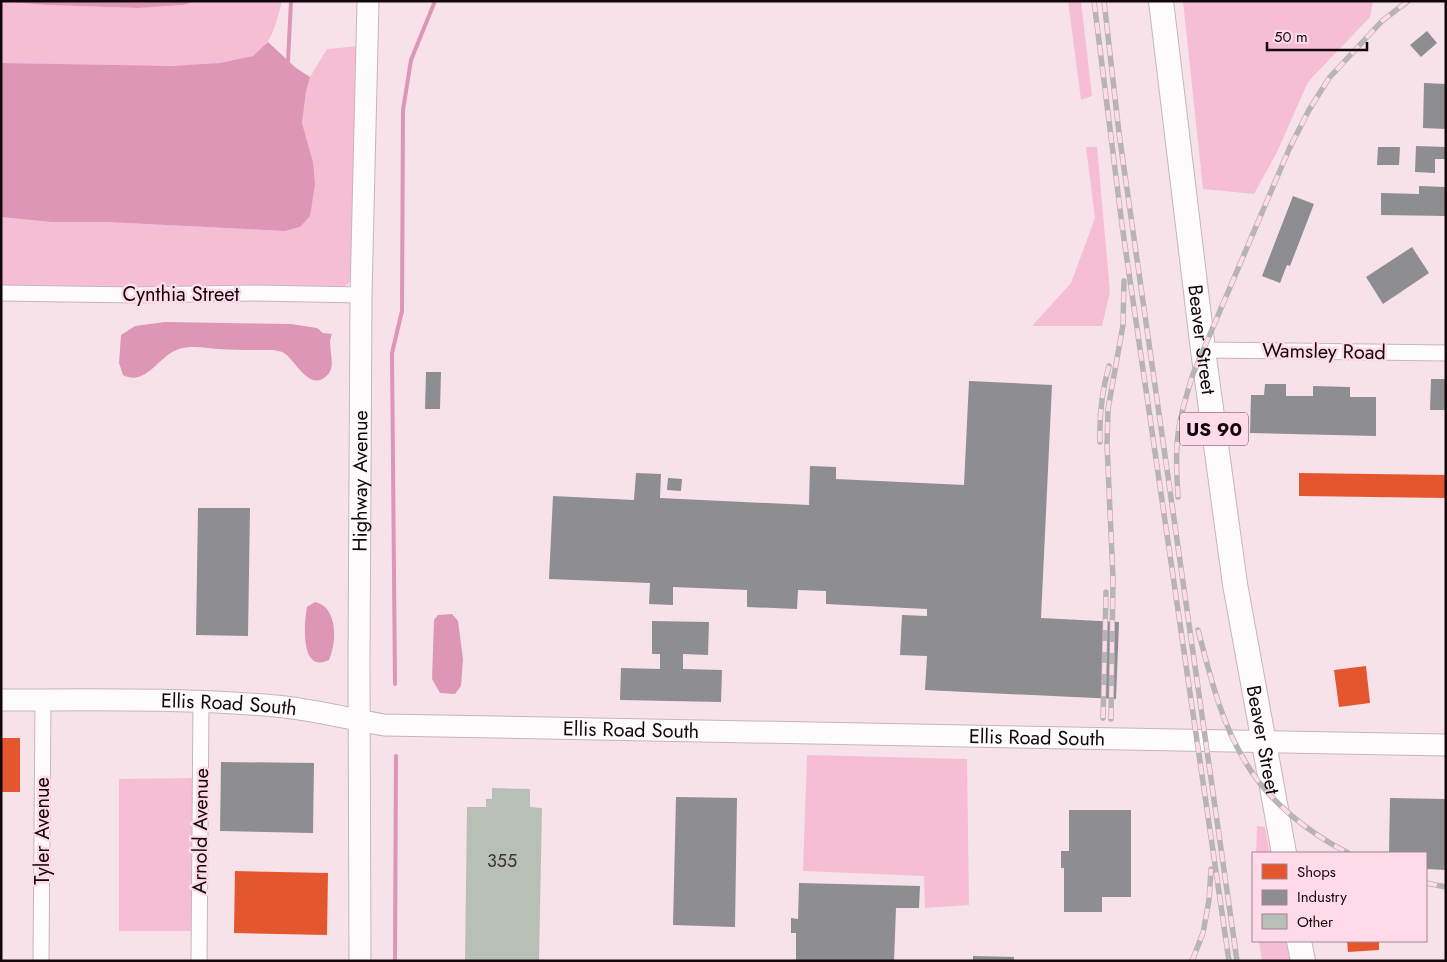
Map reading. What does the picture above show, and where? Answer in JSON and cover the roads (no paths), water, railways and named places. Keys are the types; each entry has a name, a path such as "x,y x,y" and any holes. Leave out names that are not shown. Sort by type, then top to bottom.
{"main road":[{"name":"Beaver Street","path":"1161,1 1203,350 1235,584 1284,852"},
{"path":"1299,942 1303,961"}],"street":[{"name":"Highway Avenue","path":"360,961 361,295 368,1"},
{"name":"Cynthia Street","path":"1,293 361,295"},
{"name":"Wamsley Road","path":"1203,350 1446,353"},
{"name":"Ellis Road South","path":"1,700 201,702 299,709 384,725 1446,745"},
{"name":"Tyler Avenue","path":"41,961 43,700"},
{"name":"Arnold Avenue","path":"199,961 201,702"}],"waterway":[{"path":"288,61 291,1"},
{"path":"395,684 392,353 402,311 403,110 411,60 435,1"},
{"path":"395,961 396,756"}],"railway":[{"path":"1094,1 1122,225 1229,961"},
{"path":"1104,1 1119,133 1237,961"},
{"path":"1178,497 1176,459 1178,435 1182,412 1193,374 1290,147 1309,110 1329,78 1382,21 1408,1"},
{"path":"1111,719 1113,578 1107,444 1108,409 1123,325 1124,281"},
{"path":"1100,442 1104,385 1109,366"},
{"path":"1103,718 1106,592"},
{"path":"1198,630 1223,715 1237,748 1255,777 1266,791 1291,815 1319,836 1346,852"},
{"path":"1192,961 1203,933 1209,900 1211,869"},
{"path":"1427,883 1446,887"}]}
